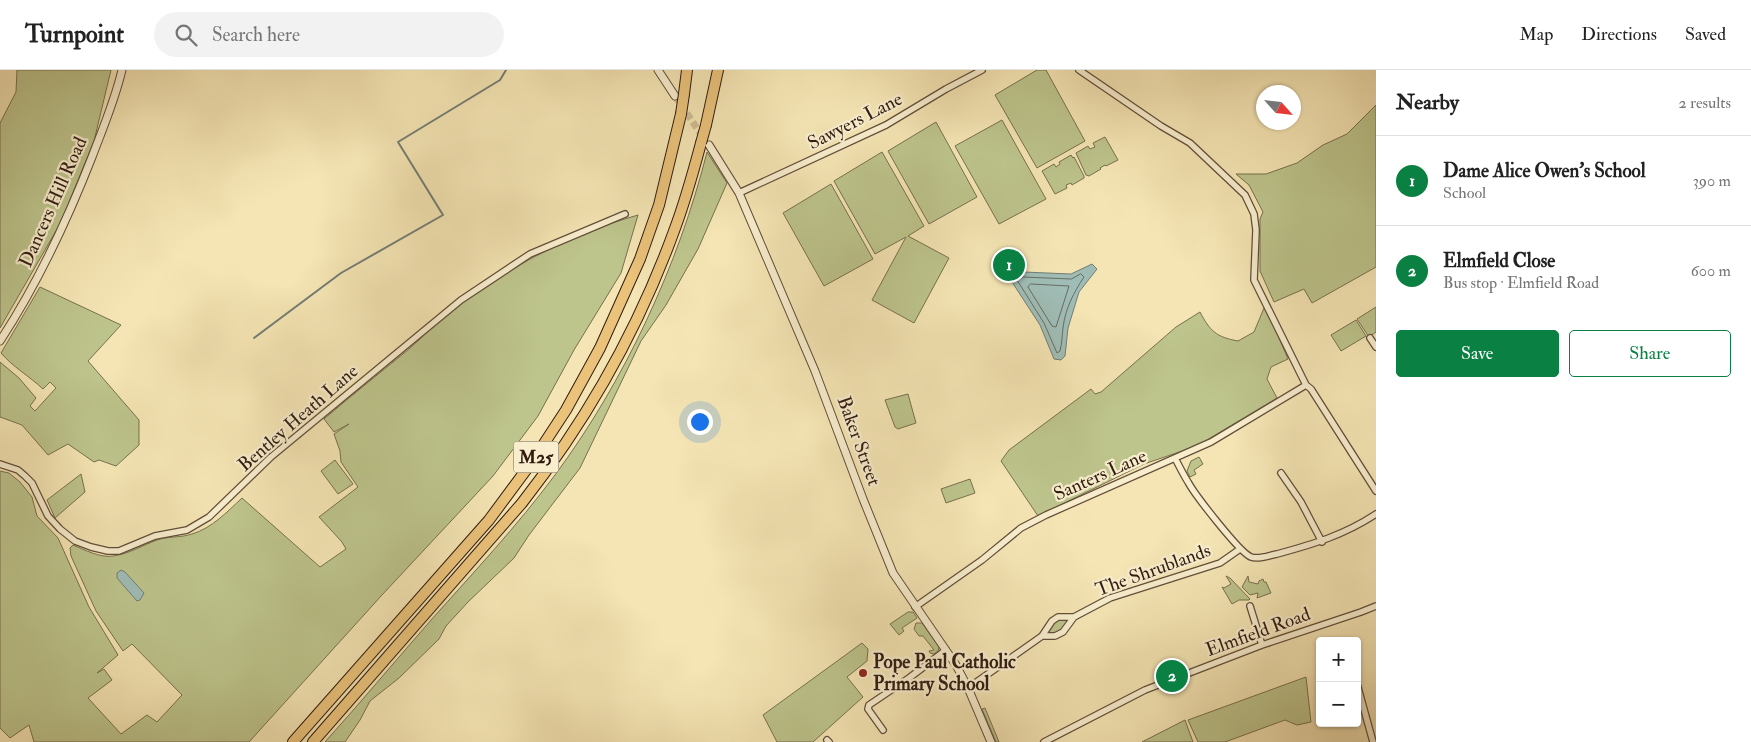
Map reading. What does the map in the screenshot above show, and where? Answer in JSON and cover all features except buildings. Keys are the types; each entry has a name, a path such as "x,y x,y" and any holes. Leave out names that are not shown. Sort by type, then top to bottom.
{"highway":[{"name":"M25","path":"294,742 489,520 528,469 586,376 611,327 640,259 659,204 680,114 680,95 687,70"},
{"name":"M25","path":"313,742 516,510 542,477 586,413 616,362 649,294 678,222 705,144 706,125 718,70"}],"street":[{"name":"Dancers Hill Road","path":"0,341 40,274 71,211 103,129 122,70"},
{"path":"658,70 680,95"},
{"name":"Sawyers Lane","path":"739,193 886,125 982,70"},
{"path":"1079,70 1161,126 1190,143 1245,195 1254,214 1256,230 1254,280 1306,385 1311,389 1376,491"},
{"name":"Baker Street","path":"705,144 739,193 831,411 883,552 896,579 946,650 968,688 991,742"},
{"name":"Bentley Heath Lane","path":"0,464 18,470 25,476 32,483 48,516 60,529 75,541 92,548 119,551 161,534 188,530 209,517 271,457 461,300 530,254 625,214"},
{"path":"1370,338 1376,347"},
{"name":"Santers Lane","path":"915,607 982,560 1021,528 1046,515 1211,442 1306,385"},
{"path":"1175,458 1191,487 1240,549 1255,558 1322,542 1351,529 1376,514"},
{"path":"1281,473 1302,502 1322,542"},
{"name":"The Shrublands","path":"1042,636 1055,636 1063,632 1074,617 1117,595 1220,563 1240,549"},
{"path":"1250,606 1262,645"},
{"name":"Elmfield Road","path":"1044,742 1145,690 1262,645 1376,606"},
{"name":"The Shrublands","path":"968,688 1042,636 1052,621 1058,617 1074,617"},
{"path":"883,730 869,710 869,705 946,650"},
{"path":"1361,698 1373,742"}],"green space":[{"path":"17,70 111,70 94,141 60,224 0,328 0,123 16,92"},
{"path":"1037,70 1046,70 1085,141 1037,168 995,95"},
{"path":"1376,105 1376,267 1312,303 1304,289 1274,302 1260,271 1260,219 1263,212 1249,185 1236,174 1266,174 1297,163 1323,145 1347,134"},
{"path":"1002,120 1046,199 999,224 955,146"},
{"path":"936,122 977,197 929,224 888,151"},
{"path":"1105,137 1118,160 1105,165 1089,176 1086,175 1076,153 1088,146 1090,149 1095,147 1093,143"},
{"path":"707,152 727,183 698,249 666,305 641,341 580,468 529,535 514,558 468,602 446,626 439,639 399,678 370,701 345,742 325,742 510,531 541,494 580,439 626,361 665,279 681,237"},
{"path":"882,152 924,226 908,236 949,258 914,323 872,300 906,237 875,254 834,181"},
{"path":"1071,155 1074,157 1084,178 1072,185 1071,183 1066,185 1067,188 1055,194 1042,171 1054,164 1056,167 1060,164 1059,162"},
{"path":"831,184 873,259 824,286 783,213"},
{"path":"638,215 621,273 574,350 538,416 493,476 249,742 34,742 29,725 10,738 0,728 0,471 9,473 20,482 32,497 37,516 58,538 89,607 118,655 97,673 104,669 112,680 88,698 121,734 147,715 157,722 182,695 132,644 123,651 96,611 71,556 70,548 73,545 98,555 113,556 161,539 192,534 213,524 242,498 320,567 346,549 319,517 358,487 341,462 340,451 334,434 349,424 334,432 324,419 465,301 511,270 560,244 612,223"},
{"path":"40,287 121,325 88,361 139,420 139,445 116,466 99,460 94,462 68,444 48,455 22,425 0,417 0,362 19,378 36,398 30,406 35,411 56,388 50,382 43,389 1,353"},
{"path":"1376,307 1376,332 1369,337 1357,319"},
{"path":"1264,308 1267,310 1288,359 1271,367 1267,379 1277,398 1197,446 1144,464 1038,516 1001,461 1009,450 1091,389 1095,394 1101,392 1176,327 1200,312 1214,332 1238,341 1254,332"},
{"path":"1356,320 1366,336 1341,351 1331,335"},
{"path":"908,394 916,423 898,429 895,427 885,400"},
{"path":"1199,457 1203,464 1194,470 1196,474 1190,477 1187,471 1191,461"},
{"path":"335,460 353,484 338,494 321,471"},
{"path":"81,474 85,492 55,518 47,500"},
{"path":"970,479 975,493 946,503 941,489"},
{"path":"1226,576 1230,578 1249,600 1239,600 1232,604 1222,587 1224,588 1231,584"},
{"path":"1248,576 1249,582 1258,584 1263,579 1271,593 1257,598 1258,593 1250,595 1242,587"},
{"path":"908,612 913,612 917,618 902,628 904,631 899,635 890,624"},
{"path":"1064,618 1067,620 1067,625 1059,633 1050,634 1048,631 1052,624"},
{"path":"916,623 922,623 939,647 938,651 934,654 930,653 929,651 934,650 923,636 919,636 914,629"},
{"path":"862,643 868,649 867,661 847,677 863,697 813,742 777,742 763,715"},
{"path":"1306,677 1311,722 1297,725 1285,720 1225,742 1198,742 1188,720"},
{"path":"985,708 999,742 996,742 982,709"},
{"path":"1185,720 1193,742 1142,742"}],"water":[{"path":"1092,264 1097,269 1079,292 1068,328 1065,356 1061,360 1054,359 1040,325 1012,282 1013,274 1023,272 1071,274"},
{"path":"121,570 144,593 140,600 137,601 117,578 117,573"}],"waterway":[{"path":"254,338 341,273 443,215 398,142 500,80 506,70"}],"tunnel":[{"path":"675,96 703,137"}],"place":[{"name":"Dame Alice Owen's School","path":"1009,265"},
{"name":"Pope Paul Catholic Primary School","path":"863,673"},
{"name":"Elmfield Close","path":"1172,676"}]}
